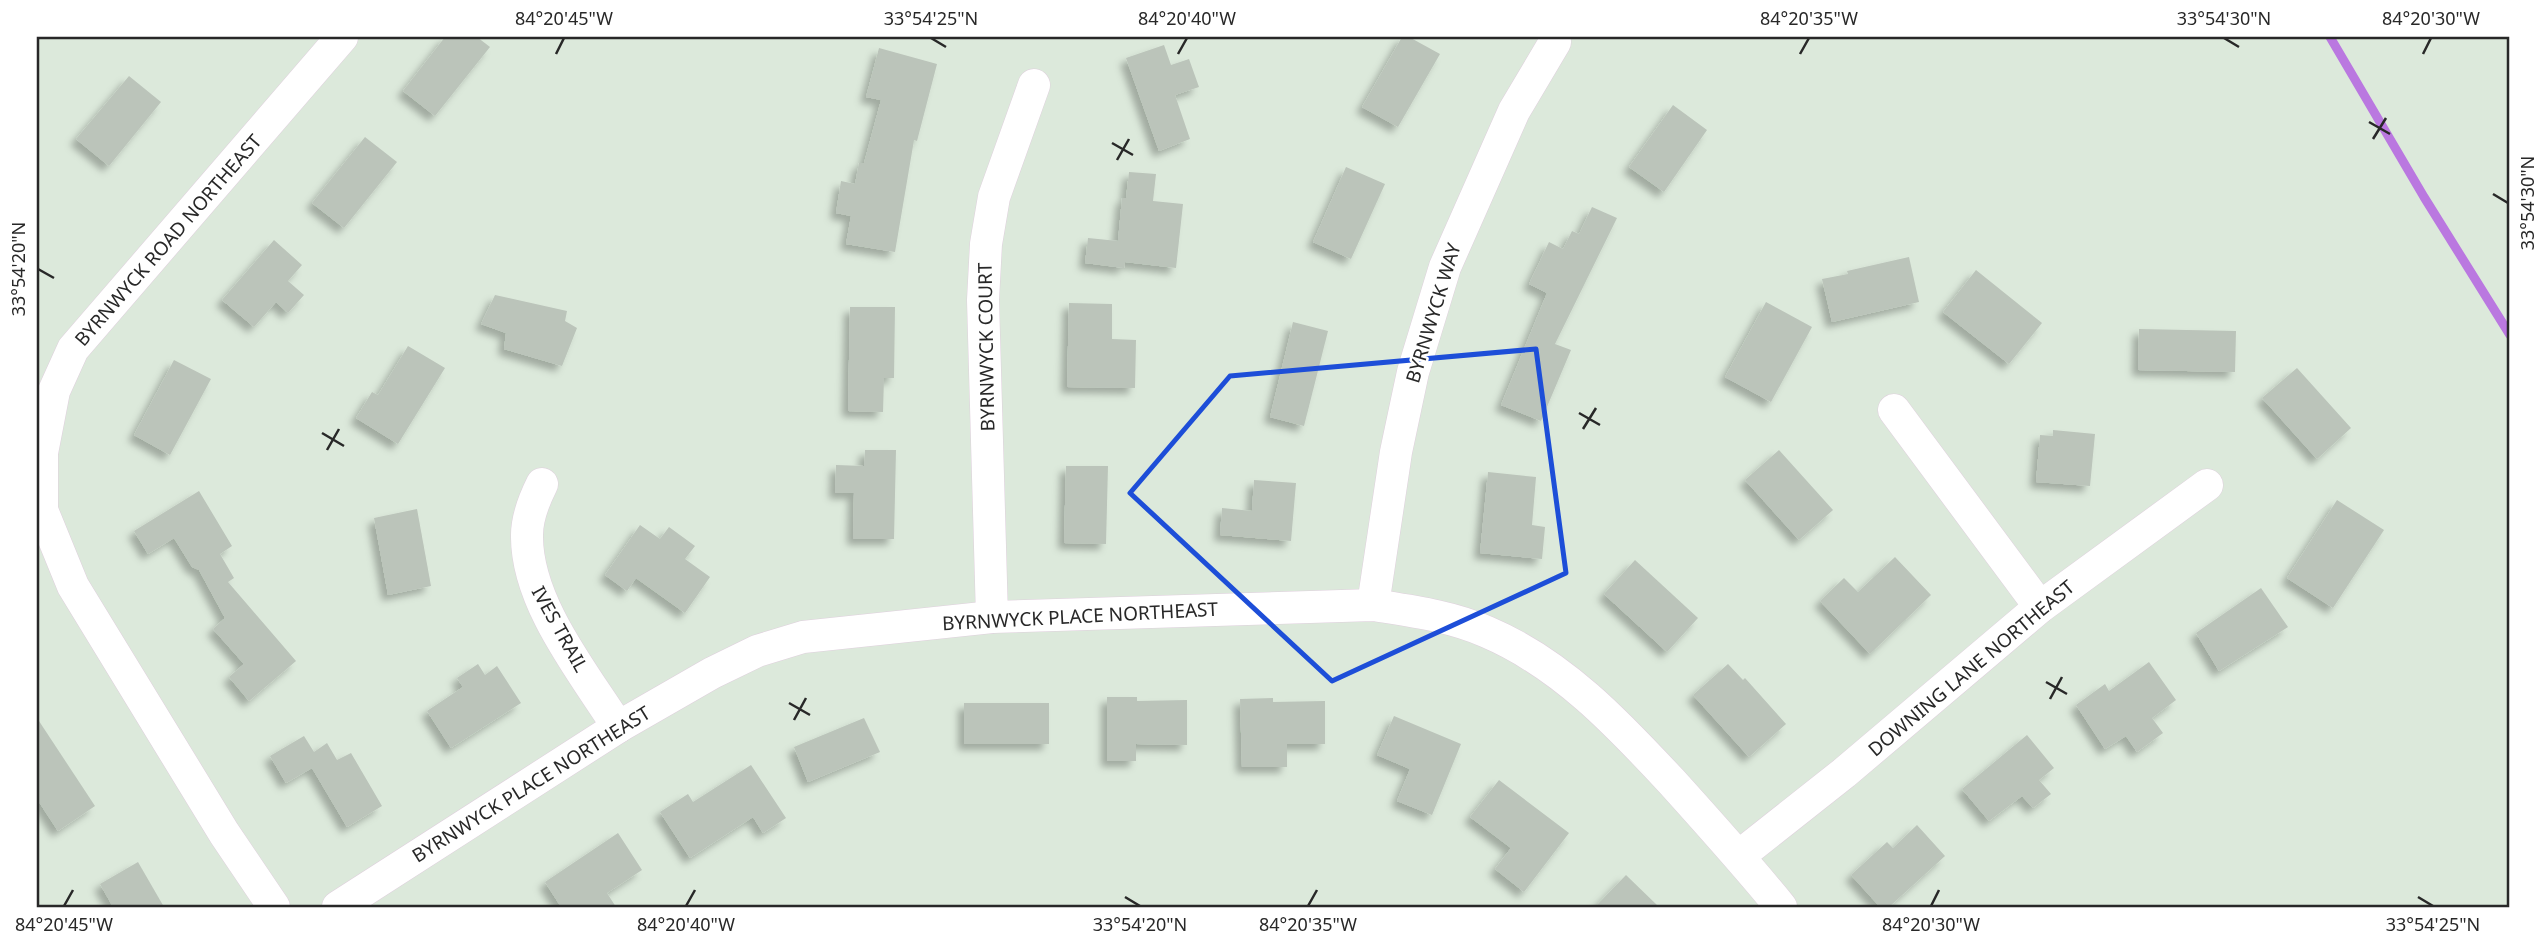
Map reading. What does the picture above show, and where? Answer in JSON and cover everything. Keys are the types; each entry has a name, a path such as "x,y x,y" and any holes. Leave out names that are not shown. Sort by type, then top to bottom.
{"street":[{"name":"BYRNWYCK ROAD NORTHEAST","path":"274,907 224,833 73,586 42,510 43,453 54,391 73,349 342,37"},
{"name":"BYRNWYCK WAY","path":"1373,605 1399,438 1413,372 1444,267 1514,111 1555,42"},
{"name":"BYRNWYCK COURT","path":"992,617 983,300 986,244 994,197 1034,85"},
{"path":"1894,410 2040,607"},
{"name":"IVES TRAIL","path":"542,484 532,504 527,533 528,557 534,583 555,626 618,727"},
{"name":"DOWNING LANE NORTHEAST","path":"1739,856 1844,773 2040,607 2207,485"},
{"name":"BYRNWYCK PLACE NORTHEAST","path":"338,907 618,727 734,662 757,651 803,637 992,617 1373,605 1442,617 1487,631 1532,656 1577,688 1615,721 1739,856 1781,907"}],"highlighted area":[{"path":"1536,349 1566,573 1332,681 1130,493 1230,376"}],"building":[{"path":"445,37 477,37 490,47 435,116 403,91"},
{"path":"1402,37 1409,37 1440,54 1398,127 1362,107"},
{"path":"1164,45 1171,65 1189,59 1199,87 1175,95 1190,139 1159,151 1126,58"},
{"path":"879,48 937,64 917,141 914,140 895,252 846,244 851,216 836,213 841,181 855,184 859,163 864,163 881,100 866,97"},
{"path":"129,76 161,102 109,166 76,139"},
{"path":"1673,105 1707,130 1664,192 1629,167"},
{"path":"365,137 397,162 344,228 312,203"},
{"path":"1346,167 1385,184 1351,259 1313,242"},
{"path":"1129,172 1156,174 1153,201 1183,204 1176,268 1125,262 1124,268 1085,263 1088,238 1118,241 1122,198 1126,198"},
{"path":"1592,207 1617,218 1555,344 1571,350 1541,421 1501,405 1547,293 1529,284 1549,242 1563,249 1572,231 1579,234"},
{"path":"274,240 302,265 288,281 304,295 288,313 276,302 254,327 222,300"},
{"path":"1909,257 1919,302 1832,322 1822,279"},
{"path":"1976,270 2042,323 2009,364 1943,312"},
{"path":"495,295 567,311 565,321 577,328 562,366 504,349 506,333 481,324"},
{"path":"1766,302 1812,327 1771,402 1725,377"},
{"path":"1069,303 1112,304 1112,339 1136,340 1135,388 1067,387"},
{"path":"850,307 895,307 894,378 884,378 883,412 848,411"},
{"path":"1293,322 1328,331 1304,426 1270,417"},
{"path":"2139,329 2236,331 2235,372 2138,370"},
{"path":"408,346 445,368 398,444 356,418 372,392 378,395"},
{"path":"174,360 211,379 170,455 134,435"},
{"path":"2297,368 2351,428 2317,459 2262,398"},
{"path":"2053,430 2095,434 2090,486 2036,482 2040,435 2053,436"},
{"path":"865,450 896,450 894,539 853,539 854,493 835,493 836,465 864,466"},
{"path":"1779,450 1833,510 1799,540 1745,480"},
{"path":"1066,466 1108,466 1106,544 1064,543"},
{"path":"1488,472 1536,477 1532,525 1545,527 1542,559 1480,553"},
{"path":"1254,480 1296,483 1291,541 1220,535 1222,508 1252,511"},
{"path":"199,491 232,546 220,554 234,578 228,582 296,661 249,701 229,677 244,664 213,629 225,618 199,570 192,567 174,538 148,554 134,531"},
{"path":"2337,500 2384,530 2333,608 2287,578"},
{"path":"417,509 431,586 388,595 374,518"},
{"path":"640,525 660,539 669,527 695,546 685,559 710,577 685,613 636,578 627,591 605,575"},
{"path":"1895,557 1931,595 1870,654 1820,601 1844,578 1858,592"},
{"path":"1635,560 1698,618 1667,652 1604,594"},
{"path":"2261,588 2288,627 2219,671 2196,633"},
{"path":"2149,662 2176,700 2152,718 2163,733 2137,752 2126,736 2105,749 2076,705 2105,684 2109,691"},
{"path":"478,664 485,675 497,666 521,703 451,748 427,711 463,687 457,678"},
{"path":"1728,664 1743,680 1745,678 1786,724 1749,757 1693,695"},
{"path":"1107,697 1137,697 1137,701 1187,700 1187,745 1136,744 1136,761 1107,761"},
{"path":"1273,698 1273,702 1325,701 1325,744 1287,744 1287,767 1242,767 1240,699"},
{"path":"964,703 1049,703 1049,744 964,744"},
{"path":"1394,716 1461,744 1432,815 1397,801 1410,769 1377,755"},
{"path":"37,718 95,806 58,831 37,799"},
{"path":"864,718 880,752 808,782 794,747"},
{"path":"2027,735 2054,768 2039,780 2051,794 2033,808 2022,796 1989,821 1962,789"},
{"path":"304,736 314,752 327,743 337,760 351,753 382,806 347,827 312,768 286,783 270,756"},
{"path":"751,765 786,818 763,833 753,817 690,858 660,812 688,794 693,802"},
{"path":"1499,780 1569,833 1524,892 1495,869 1511,848 1470,817"},
{"path":"1917,825 1945,856 1889,907 1880,907 1851,875 1887,842 1893,848"},
{"path":"618,833 642,870 607,893 616,907 561,907 545,882"},
{"path":"138,862 164,907 113,907 100,884"},
{"path":"1626,875 1659,907 1595,907"}],"waterway":[{"path":"2330,37 2424,197 2510,335"}]}
